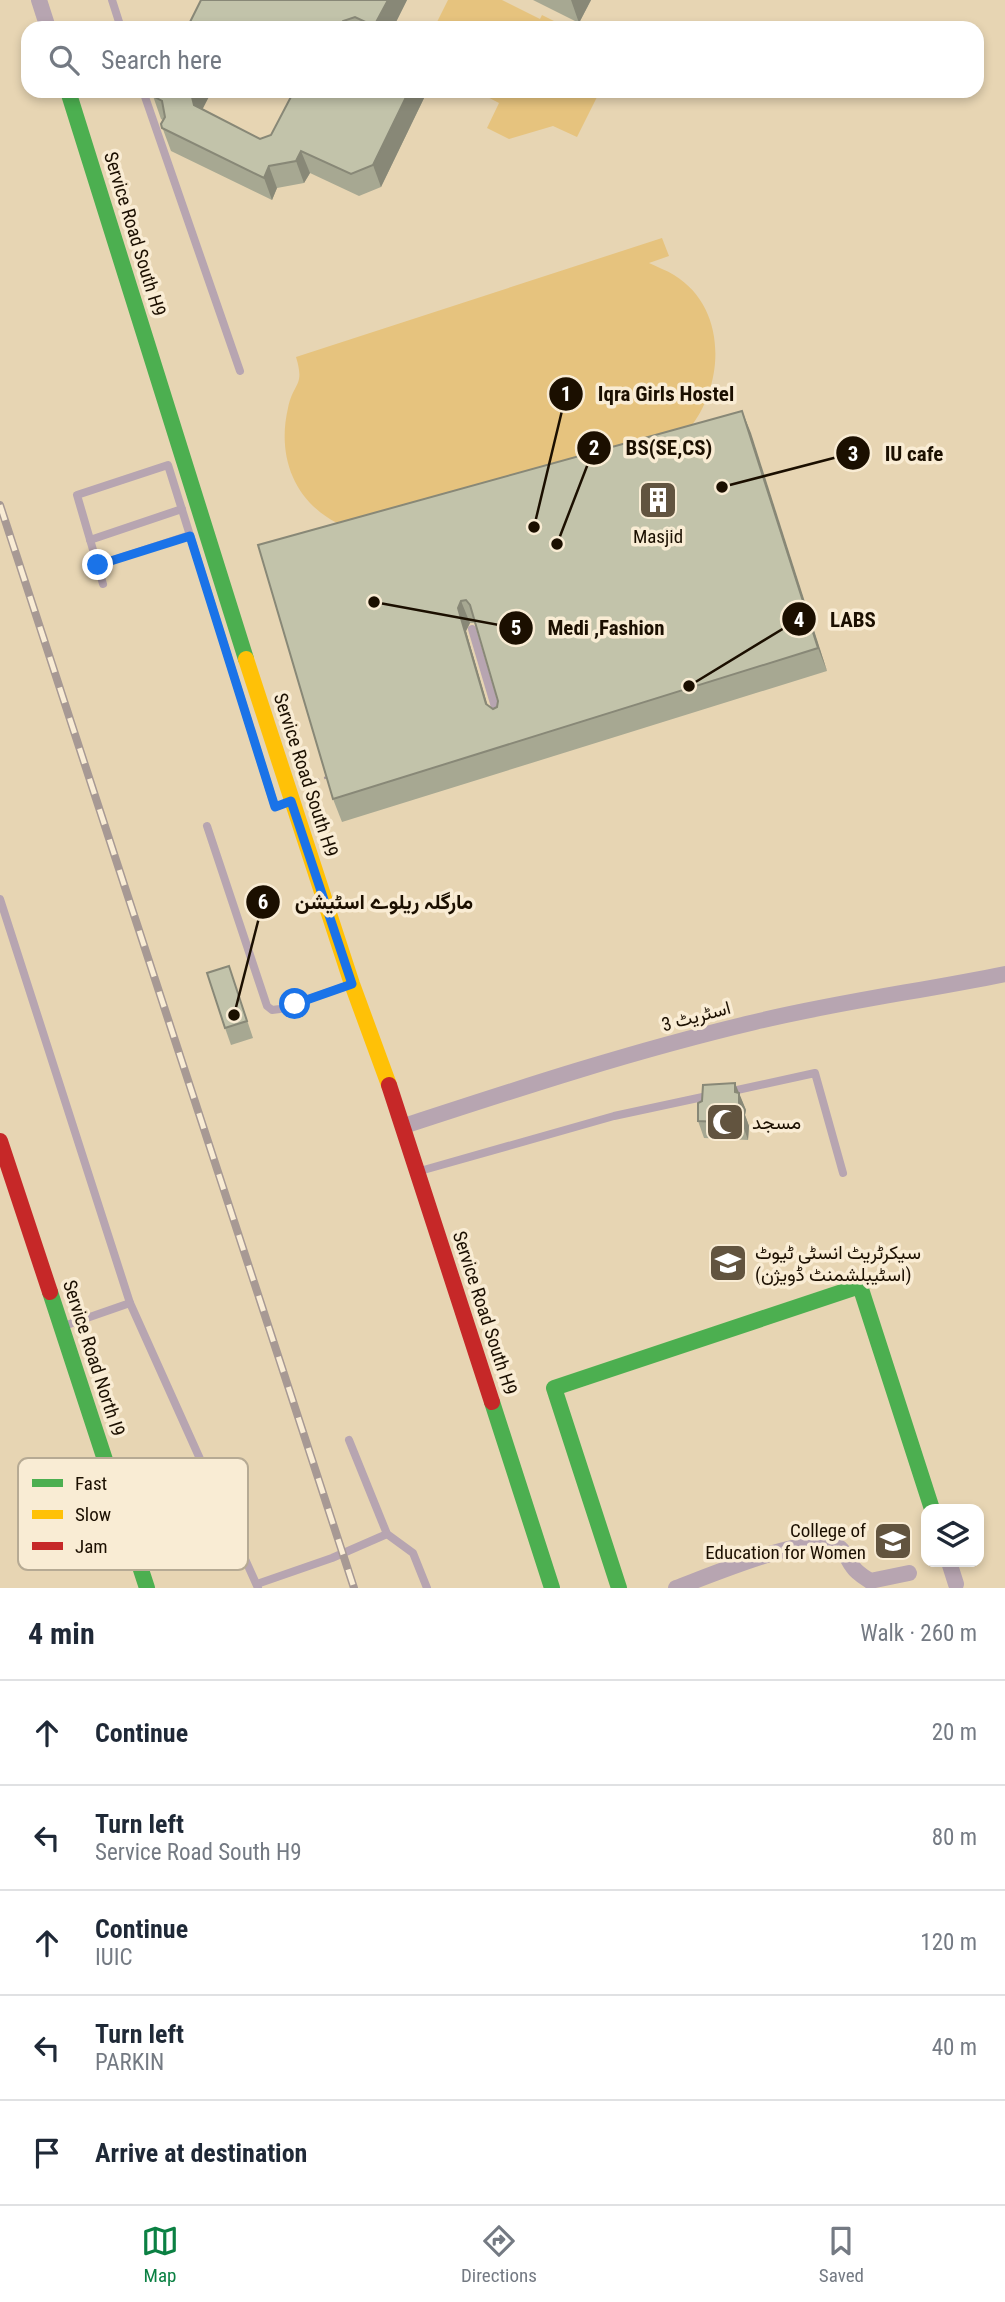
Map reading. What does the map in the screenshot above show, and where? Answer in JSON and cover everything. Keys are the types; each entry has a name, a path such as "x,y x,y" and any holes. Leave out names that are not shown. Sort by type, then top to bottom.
{"street":[{"path":"39,0 46,21"},
{"name":"Service Road South H9","path":"70,98 289,795 352,984 404,1126 552,1588"},
{"name":"اسٹریٹ 3","path":"404,1126 567,1073 755,1022 1005,974"},
{"name":"Service Road North I9","path":"0,1141 104,1458"},
{"path":"619,1588 554,1388 860,1286 930,1504"},
{"path":"679,1587 797,1546 825,1542 844,1551 854,1569 870,1581 909,1573"},
{"path":"951,1567 956,1584"},
{"name":"Service Road North I9","path":"141,1570 147,1588"}],"lane":[{"path":"112,0 119,21"},
{"path":"145,98 240,371"},
{"path":"103,584 77,495 168,466 275,807 289,795"},
{"path":"90,540 181,505"},
{"path":"98,565 190,536"},
{"path":"472,629 500,724"},
{"path":"206,826 267,1006 272,1010 280,1009 352,984"},
{"path":"0,899 130,1303 200,1458"},
{"path":"417,1172 614,1116 815,1073 843,1173"},
{"path":"61,1327 130,1303"},
{"path":"349,1440 387,1534 412,1553 427,1588"},
{"path":"248,1566 257,1586 387,1534"}],"path":[{"path":"289,795 332,775"}],"shaded area":[{"path":"448,0 502,0 540,19 542,15 554,21 438,21"},
{"path":"489,98 596,98 577,137 553,126 509,139 487,128 499,103"},
{"path":"662,238 669,256 649,263 674,275 692,289 704,307 712,327 715,348 709,391 701,411 689,429 337,523 309,502 299,489 287,459 285,443 288,408 299,379 296,357"}],"building":[{"path":"201,0 388,0 377,21 363,21 355,17 343,21 190,21"},
{"path":"157,98 192,98 194,105 260,139 271,135 290,98 406,98 373,165 351,174 301,151 296,161 269,166 264,178 162,128 165,117 162,101"},
{"path":"742,411 818,648 333,799 258,545","holes":["466,600 470,605 498,701 497,707 493,709 486,704 458,608 461,601"]},
{"path":"229,966 247,1021 225,1028 207,973"},
{"path":"735,1083 735,1092 739,1093 739,1107 743,1109 742,1123 698,1121 698,1103 702,1101 703,1085"}],"railway":[{"path":"0,505 354,1588"}],"traffic: fast":[{"path":"70,98 246,659"},
{"path":"619,1588 554,1388 860,1286 930,1504"},
{"path":"50,1292 104,1458"},
{"path":"492,1402 552,1588"},
{"path":"141,1570 147,1588"}],"traffic: slow":[{"path":"246,659 352,984 389,1085"}],"traffic: jam":[{"path":"389,1085 492,1402"},
{"path":"0,1141 50,1292"}],"place":[{"name":"IU cafe","path":"722,487"},
{"name":"Masjid","path":"658,500"},
{"name":"Iqra Girls Hostel","path":"534,527"},
{"name":"BS(SE,CS)","path":"557,544"},
{"name":"Medi ,Fashion","path":"374,602"},
{"name":"LABS","path":"689,686"},
{"name":"مارگلہ ریلوے اسٹیشن","path":"234,1015"},
{"name":"مسجد","path":"725,1122"},
{"name":"سیکرٹریٹ انسٹی ٹیوٹ (اسٹیبلشمنٹ ڈویژن)","path":"728,1263"},
{"name":"College of Education for Women","path":"893,1541"}],"route":[{"path":"98,565 190,536 275,807 291,801 352,984 295,1004"}]}
